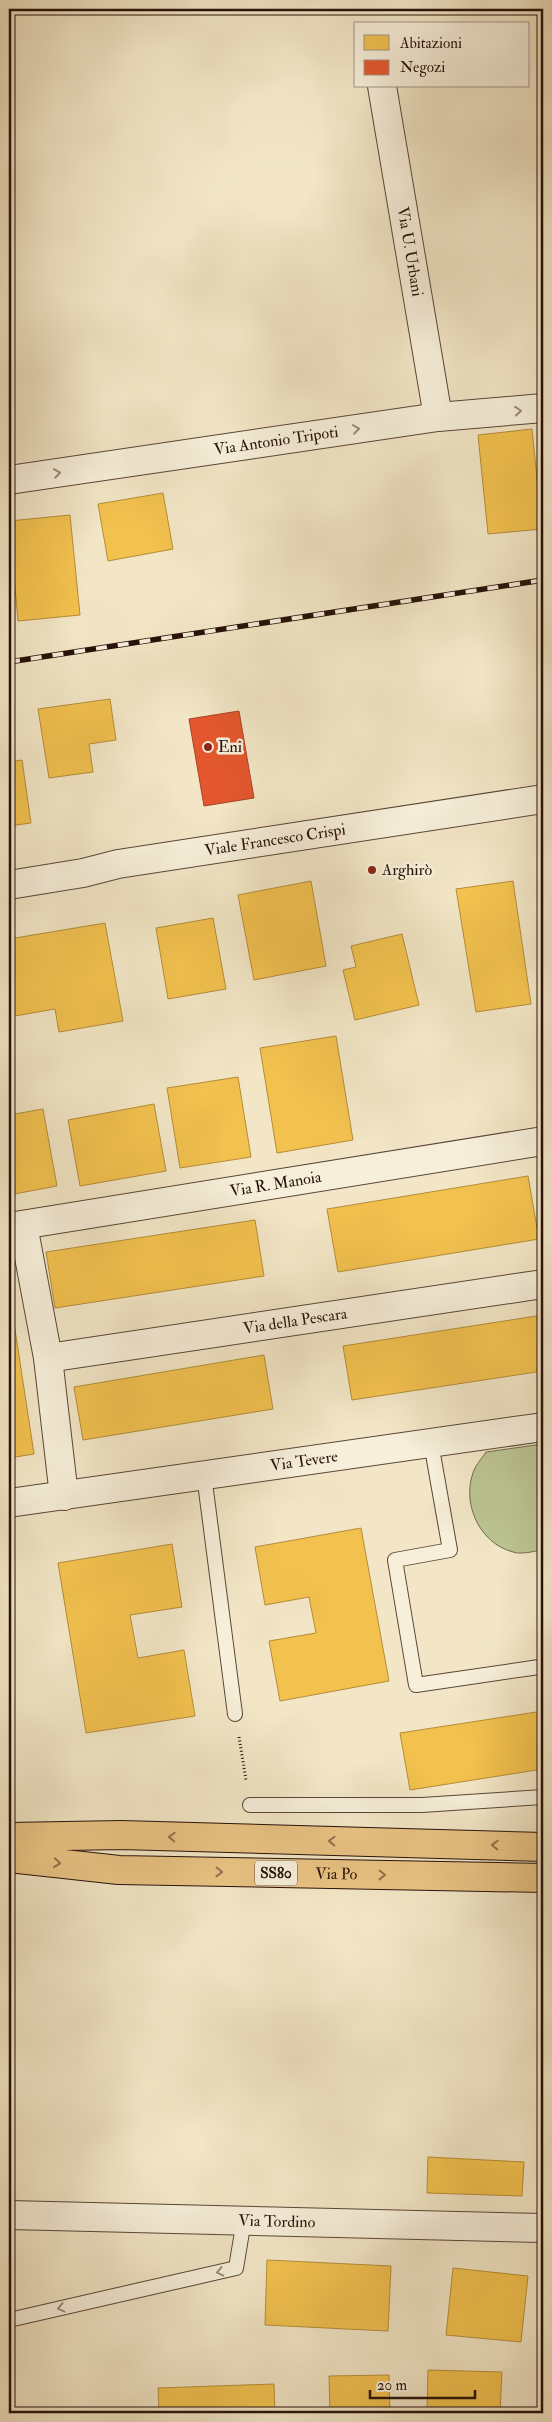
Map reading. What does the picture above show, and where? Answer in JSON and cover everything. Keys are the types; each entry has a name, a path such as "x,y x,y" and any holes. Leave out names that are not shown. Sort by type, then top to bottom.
{"main road":[{"name":"Via Po","path":"9,1837 120,1835 543,1847"},
{"name":"Via Po","path":"9,1858 119,1870 543,1878"}],"street":[{"name":"Via U. Urbani","path":"382,88 438,417"},
{"name":"Via Antonio Tripoti","path":"9,480 438,417 543,408"},
{"name":"Viale Francesco Crispi","path":"9,886 83,873 118,864 543,799"},
{"name":"Via R. Manoia","path":"16,1226 543,1141"},
{"path":"16,1226 48,1358 64,1496"},
{"name":"Via della Pescara","path":"48,1358 543,1284"},
{"name":"Via Tevere","path":"9,1503 543,1428"},
{"name":"Via Tordino","path":"9,2215 543,2228"}],"lane":[{"path":"431,1443 450,1550 396,1560 416,1685 539,1667 543,1670"},
{"path":"204,1475 235,1714"},
{"path":"250,1805 422,1805 543,1797"},
{"path":"9,2320 236,2268 244,2220"}],"path":[{"path":"235,1714 250,1805"}],"green space":[{"path":"543,1444 543,1550 516,1553 490,1540 475,1519 471,1506 471,1480 475,1468 486,1452"}],"building: Abitazioni":[{"path":"532,429 542,529 488,534 478,435"},
{"path":"163,493 173,549 108,561 98,504"},
{"path":"70,515 80,615 18,621 9,521"},
{"path":"110,699 116,740 89,744 93,772 49,778 38,709"},
{"path":"22,760 31,823 9,826 9,762"},
{"path":"311,881 326,966 254,980 238,895"},
{"path":"513,881 531,1004 476,1012 456,889"},
{"path":"213,918 226,989 168,999 156,928"},
{"path":"105,923 123,1021 59,1032 55,1009 9,1017 9,939"},
{"path":"402,934 419,1005 355,1020 343,970 356,967 351,946"},
{"path":"336,1036 353,1140 277,1153 260,1048"},
{"path":"238,1077 251,1157 180,1168 167,1088"},
{"path":"154,1104 166,1171 80,1186 68,1120"},
{"path":"43,1109 57,1186 9,1195 9,1115"},
{"path":"528,1176 539,1239 338,1272 327,1209"},
{"path":"255,1220 264,1276 55,1308 46,1252"},
{"path":"9,1290 34,1454 9,1458"},
{"path":"543,1315 543,1371 352,1400 343,1346"},
{"path":"264,1355 273,1409 83,1440 74,1387"},
{"path":"361,1528 389,1681 280,1701 269,1641 316,1633 309,1597 265,1605 255,1547"},
{"path":"172,1544 182,1607 130,1615 138,1658 184,1650 195,1716 86,1733 58,1563"},
{"path":"543,1711 543,1769 410,1790 400,1733"},
{"path":"428,2157 524,2162 522,2196 427,2193"},
{"path":"267,2260 391,2266 388,2331 265,2325"},
{"path":"453,2268 528,2276 521,2342 446,2335"},
{"path":"428,2370 502,2372 500,2413 427,2413"},
{"path":"389,2375 390,2413 330,2413 329,2376"},
{"path":"274,2384 275,2413 159,2413 158,2388"},
{"path":"95,2410 95,2413 57,2413"}],"building: Negozi":[{"path":"239,711 254,798 204,806 189,719"}],"railway":[{"path":"9,662 543,580"}],"place":[{"name":"Eni","path":"208,747"},
{"name":"Arghirò","path":"372,870"}]}
